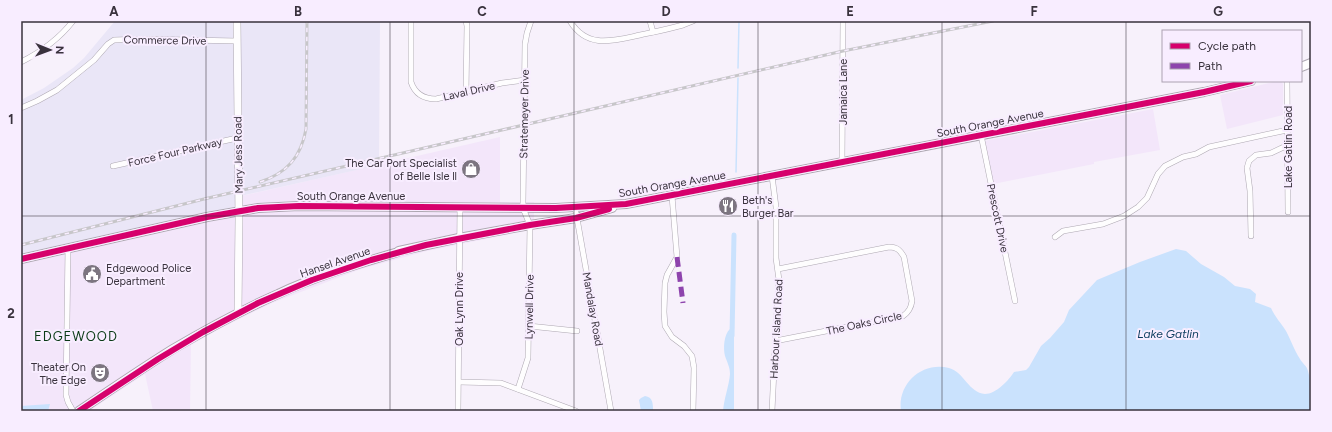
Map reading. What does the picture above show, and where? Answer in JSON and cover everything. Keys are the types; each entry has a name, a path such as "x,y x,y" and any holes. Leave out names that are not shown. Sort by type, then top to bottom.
{"main road":[{"name":"South Orange Avenue","path":"21,259 207,216 239,211 299,206 523,208 626,204 1204,92 1247,82"},
{"name":"Hansel Avenue","path":"79,411 175,348 238,313 279,293 312,280 353,265 399,251 530,224 576,218 626,204"}],"street":[{"path":"21,62 45,48 73,21"},
{"name":"Mary Jess Road","path":"237,21 237,138 239,211 238,313"},
{"name":"Laval Drive","path":"411,21 410,76 413,88 422,96 430,99 436,99 502,83 525,80"},
{"path":"466,21 466,92"},
{"name":"Stratemeyer Drive","path":"523,208 525,44 526,33 531,21"},
{"path":"570,21 581,35 597,41 614,41 683,25 693,21"},
{"path":"650,21 653,32"},
{"name":"Jamaica Lane","path":"842,162 843,21"},
{"name":"Commerce Drive","path":"21,108 38,101 57,90 94,60 108,44 114,40 142,38 237,41"},
{"name":"Lake Gatlin Road","path":"1287,82 1288,212"},
{"path":"1055,238 1063,231 1103,224 1124,216 1138,207 1146,198 1158,174 1165,166 1183,157 1196,154 1209,147 1287,130"},
{"name":"Prescott Drive","path":"981,135 1015,301"},
{"name":"Force Four Parkway","path":"113,166 237,138"},
{"path":"1251,236 1250,191 1247,168 1249,161 1256,155 1271,152 1288,145"},
{"name":"Harbour Island Road","path":"772,176 776,207 776,258 779,280 772,411"},
{"path":"672,196 677,257 665,283 665,326 672,337 684,346 692,356 694,368 693,411"},
{"name":"Oak Lynn Drive","path":"458,411 460,207"},
{"name":"Mandalay Road","path":"575,207 611,411"},
{"path":"523,208 530,224"},
{"name":"Lynwell Drive","path":"518,389 528,358 530,224"},
{"name":"The Oaks Circle","path":"775,341 903,316 908,313 911,308 912,301 904,257 895,247 778,269"},
{"path":"68,248 66,395 68,402 74,411"},
{"path":"529,326 577,331"},
{"path":"459,382 501,383 576,411"}],"shaded area":[{"path":"115,21 380,21 379,165 236,197 236,209 21,256 21,100 44,88 73,68 84,58"},
{"path":"1273,82 1282,82 1283,84 1283,115 1227,129 1220,95"},
{"path":"1153,109 1160,150 1094,162 1094,164 993,184 984,141"},
{"path":"500,137 500,202 534,202 534,229 427,251 361,269 272,303 219,329 191,345 190,411 153,411 145,374 89,411 21,411 21,256 236,197"}],"water":[{"name":"Lake Gatlin","path":"1176,249 1186,251 1201,264 1224,277 1235,286 1250,289 1256,294 1255,302 1271,308 1286,331 1298,356 1306,366 1311,386 1311,411 901,411 903,392 907,384 921,371 930,368 949,368 959,374 979,393 985,394 993,392 1006,382 1014,372 1026,370 1029,367 1041,346 1064,322 1069,310 1097,280"},
{"path":"730,329 732,329 734,338 734,411 723,411 730,374 725,356 724,345 726,334"},
{"path":"645,396 651,399 653,403 653,411 641,411 639,400"},
{"path":"50,404 48,411 21,411 21,406"}],"waterway":[{"path":"738,68 739,21"},
{"path":"736,172 738,78"},
{"path":"732,336 734,235"}],"railway":[{"path":"260,182 278,174 285,169 296,156 304,139 306,129 307,21"},
{"path":"21,245 204,199 843,51 993,21"}],"marked path":[{"path":"677,257 683,303"}],"cycle path":[{"path":"21,259 207,217 258,208 299,206 556,208 626,204 1204,92 1247,82"},
{"path":"79,411 158,359 203,332 258,303 312,280 371,260 426,245 530,225 576,218 609,209"}],"place":[{"name":"The Car Port Specialist of Belle Isle ll","path":"471,169"},
{"name":"Beth's Burger Bar","path":"728,206"},
{"name":"Edgewood Police Department","path":"92,274"},
{"name":"Theater On The Edge","path":"100,373"}],"district":[{"name":"EDGEWOOD","path":"76,336"}]}
